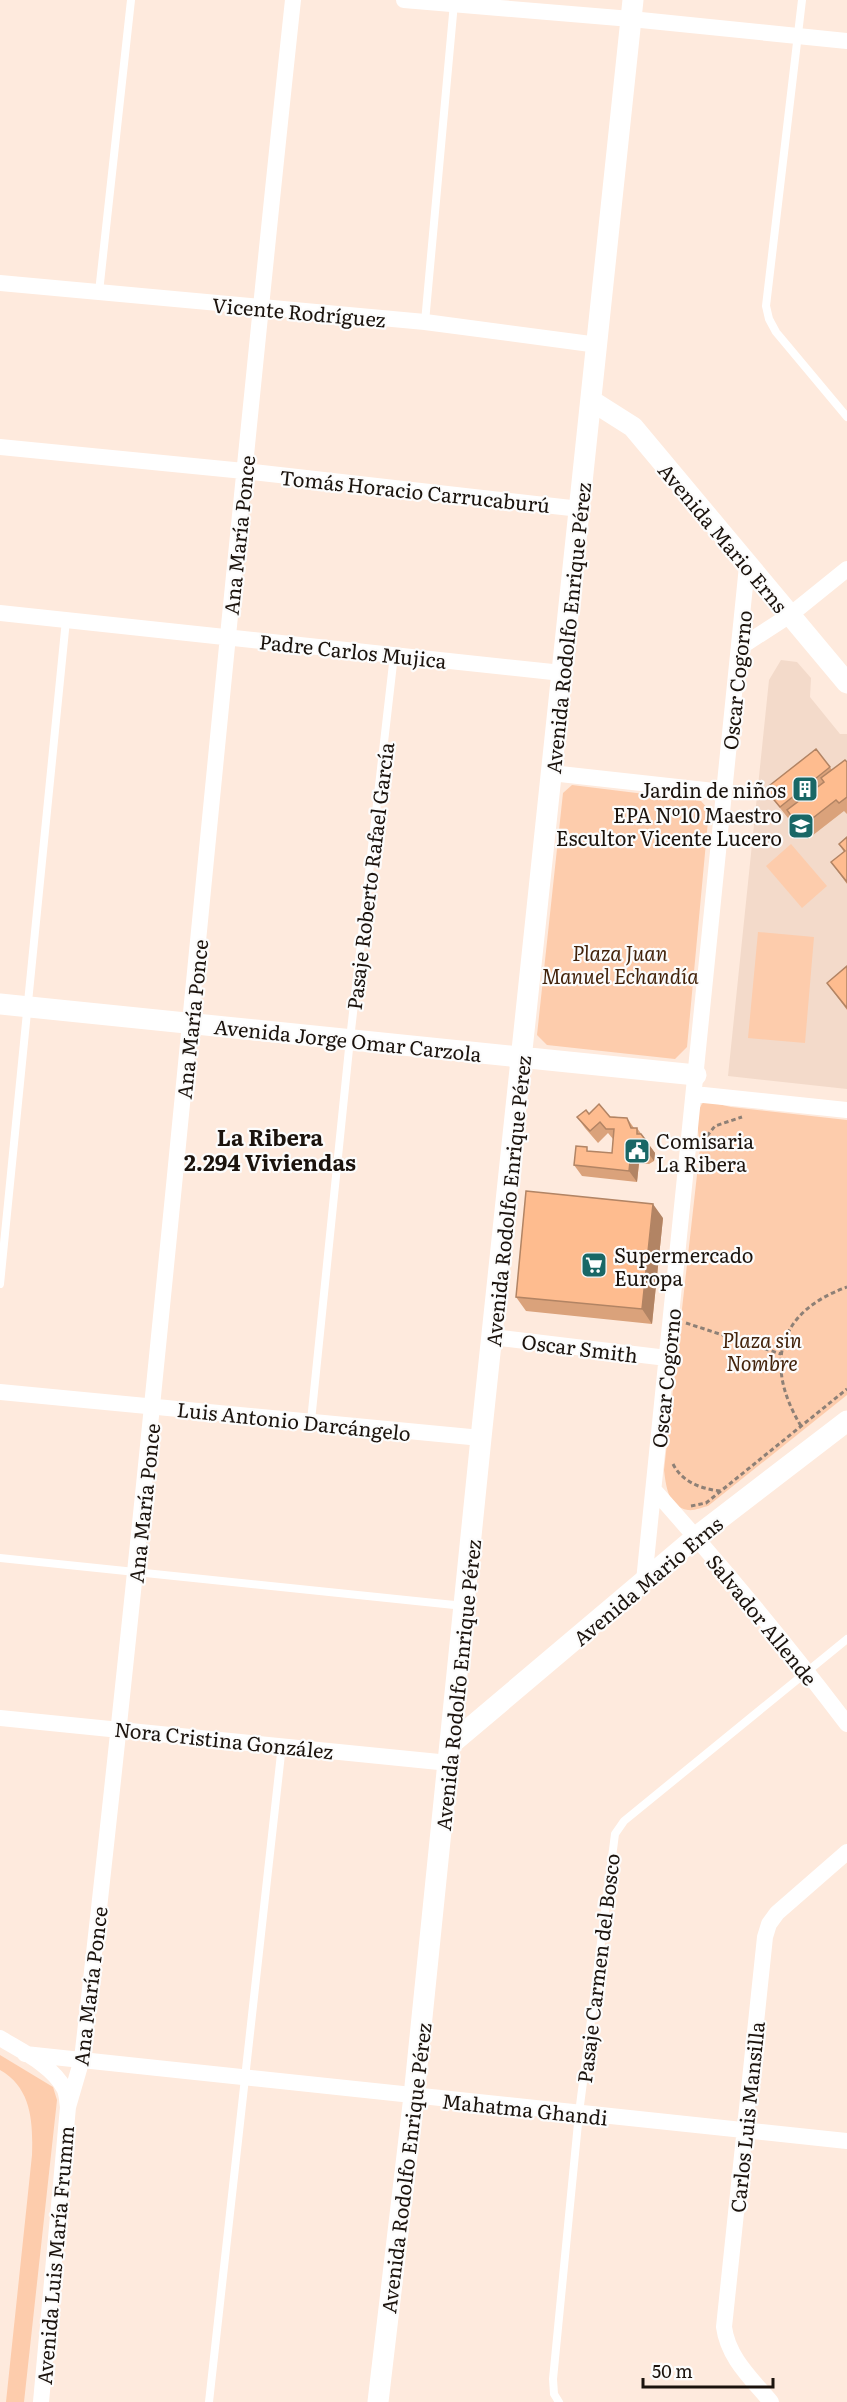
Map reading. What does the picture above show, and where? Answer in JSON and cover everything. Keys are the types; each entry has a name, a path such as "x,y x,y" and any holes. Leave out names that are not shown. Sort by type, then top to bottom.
{"street":[{"name":"Ana María Ponce","path":"68,2108 82,2059 120,1728 292,0"},
{"path":"404,0 632,10 798,36 847,41"},
{"name":"Avenida Rodolfo Enrique Pérez","path":"378,2402 414,2096 632,10"},
{"name":"Vicente Rodríguez","path":"0,283 425,322 597,345"},
{"name":"Avenida Mario Erns","path":"592,401 633,427 847,683"},
{"name":"Tomás Horacio Carrucaburú","path":"0,447 244,471 580,509"},
{"name":"Oscar Cogorno","path":"645,1581 747,566"},
{"path":"739,648 790,615 847,569"},
{"name":"Padre Carlos Mujica","path":"0,613 562,673"},
{"path":"551,773 723,792"},
{"name":"Avenida Jorge Omar Carzola","path":"0,1004 522,1057 847,1110"},
{"name":"Oscar Smith","path":"492,1337 667,1358"},
{"name":"Luis Antonio Darcángelo","path":"0,1392 482,1438"},
{"name":"Avenida Mario Erns","path":"450,1753 696,1537 847,1421"},
{"name":"Salvador Allende","path":"654,1490 696,1537 847,1724"},
{"name":"Nora Cristina González","path":"0,1718 282,1745 450,1753"},
{"name":"Carlos Luis Mansilla","path":"771,2402 734,2357 726,2343 724,2327 765,1937 769,1924 777,1913 847,1852"},
{"path":"0,2038 59,2080 65,2090 68,2108"},
{"name":"Mahatma Ghandi","path":"25,2054 847,2141"},
{"name":"Avenida Luis María Frumm","path":"41,2402 68,2108"}],"lane":[{"path":"99,292 131,0"},
{"path":"802,0 766,306 769,319 776,332 847,417"},
{"path":"425,322 454,2"},
{"path":"0,1284 66,620"},
{"name":"Pasaje Roberto Rafael García","path":"311,1421 350,1040 394,654"},
{"path":"0,1558 464,1606"},
{"name":"Pasaje Carmen del Bosco","path":"559,2402 554,2394 553,2379 579,2114 615,1834 624,1821 847,1639"},
{"path":"209,2402 282,1745"}],"path":[{"path":"703,1142 715,1126 744,1116 734,1113"},
{"path":"801,1426 788,1402 781,1380 781,1354 790,1326 807,1310 847,1287"},
{"path":"682,1322 781,1354"},
{"path":"685,1505 706,1503 847,1389"},
{"path":"669,1456 681,1476 692,1484 706,1490 721,1491"},
{"path":"668,1463 668,1470"}],"shaded area":[{"name":"EPA Nº10 Maestro Escultor Vicente Lucero","path":"781,660 797,662 811,678 810,697 840,734 847,734 847,1089 728,1076 769,680"}],"green space":[{"name":"Plaza Juan Manuel Echandía","path":"572,785 701,801 709,810 687,1047 675,1059 547,1045 537,1035 563,793"},
{"path":"791,844 827,886 802,908 766,866"},
{"path":"758,932 814,937 805,1043 748,1038"},
{"name":"Plaza sin Nombre","path":"705,1101 731,1107 847,1120 847,1395 708,1506 690,1510 681,1508 672,1500 667,1489 664,1470 700,1148 698,1116 701,1105"},
{"path":"0,2055 53,2087 57,2100 24,2402 6,2402 32,2155 32,2131 24,2096 19,2086 0,2070"}],"building":[{"path":"816,749 830,767 780,807 765,789"},
{"path":"845,760 847,762 847,797 839,803 836,800 800,828 787,810 824,782 821,778"},
{"path":"847,837 847,882 831,862 845,851 839,844"},
{"path":"847,966 847,1008 827,983"},
{"path":"599,1104 610,1117 627,1118 631,1128 637,1128 637,1134 641,1134 647,1142 646,1150 641,1153 631,1152 629,1171 574,1165 576,1146 587,1147 587,1151 612,1153 614,1129 606,1129 600,1122 590,1131 577,1117 586,1110 589,1114"},
{"name":"Supermercado Europa","path":"526,1191 653,1204 642,1309 516,1297"}],"place":[{"name":"Jardin de niños","path":"805,789"},
{"name":"EPA Nº10 Maestro Escultor Vicente Lucero","path":"801,826"},
{"name":"Comisaria La Ribera","path":"637,1151"},
{"name":"Supermercado Europa","path":"594,1265"}],"district":[{"name":"La Ribera 2.294 Viviendas","path":"270,1148"}]}
